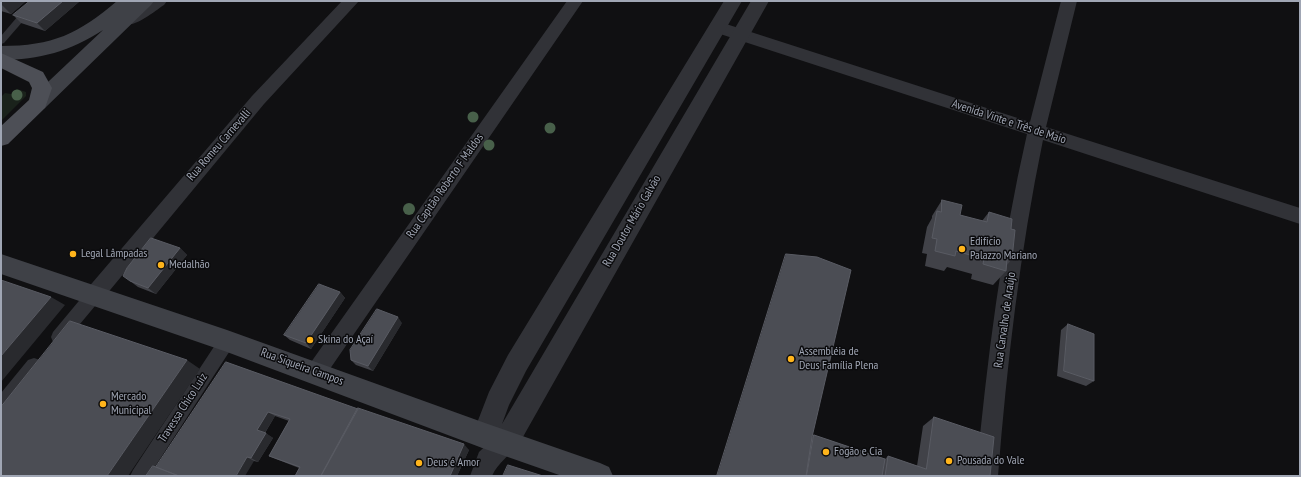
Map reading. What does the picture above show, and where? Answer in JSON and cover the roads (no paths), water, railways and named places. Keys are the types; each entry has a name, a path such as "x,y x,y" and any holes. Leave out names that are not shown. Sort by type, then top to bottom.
{"main road":[{"path":"1,53 38,51 64,44 88,32 128,1"},
{"path":"1,138 145,1"},
{"path":"1,60 36,76 42,88 38,103"},
{"name":"Rua Siqueira Campos","path":"1,264 227,340 316,372 490,454 600,476"}],"street":[{"path":"126,20 158,1"},
{"name":"Rua Romeu Carnevalli","path":"94,295 253,106 350,1"},
{"name":"Rua Capitão Roberto F Maldos","path":"316,372 575,1"},
{"name":"Rua Doutor Mário Galvão","path":"490,454 498,401 517,363 733,1"},
{"name":"Rua Doutor Mário Galvão","path":"490,454 760,1"},
{"name":"Rua Carvalho de Araújo","path":"987,476 994,391 1025,188 1036,131 1069,1"},
{"name":"Avenida Vinte e Três de Maio","path":"717,27 1300,216"},
{"path":"1,406 94,295"},
{"name":"Travessa Chico Luiz","path":"139,476 227,340"}],"lane":[{"path":"1,41 21,18"}],"place":[{"name":"Edifício Palazzo Mariano","path":"962,249"},
{"name":"Legal Lâmpadas","path":"73,254"},
{"name":"Medalhão","path":"161,265"},
{"name":"Skina do Açaí","path":"310,340"},
{"name":"Assembléia de Deus Família Plena","path":"791,359"},
{"name":"Mercado Municipal","path":"103,404"},
{"name":"Fogão e Cia","path":"826,452"},
{"name":"Pousada do Vale","path":"949,461"},
{"name":"Deus é Amor","path":"419,463"}]}
